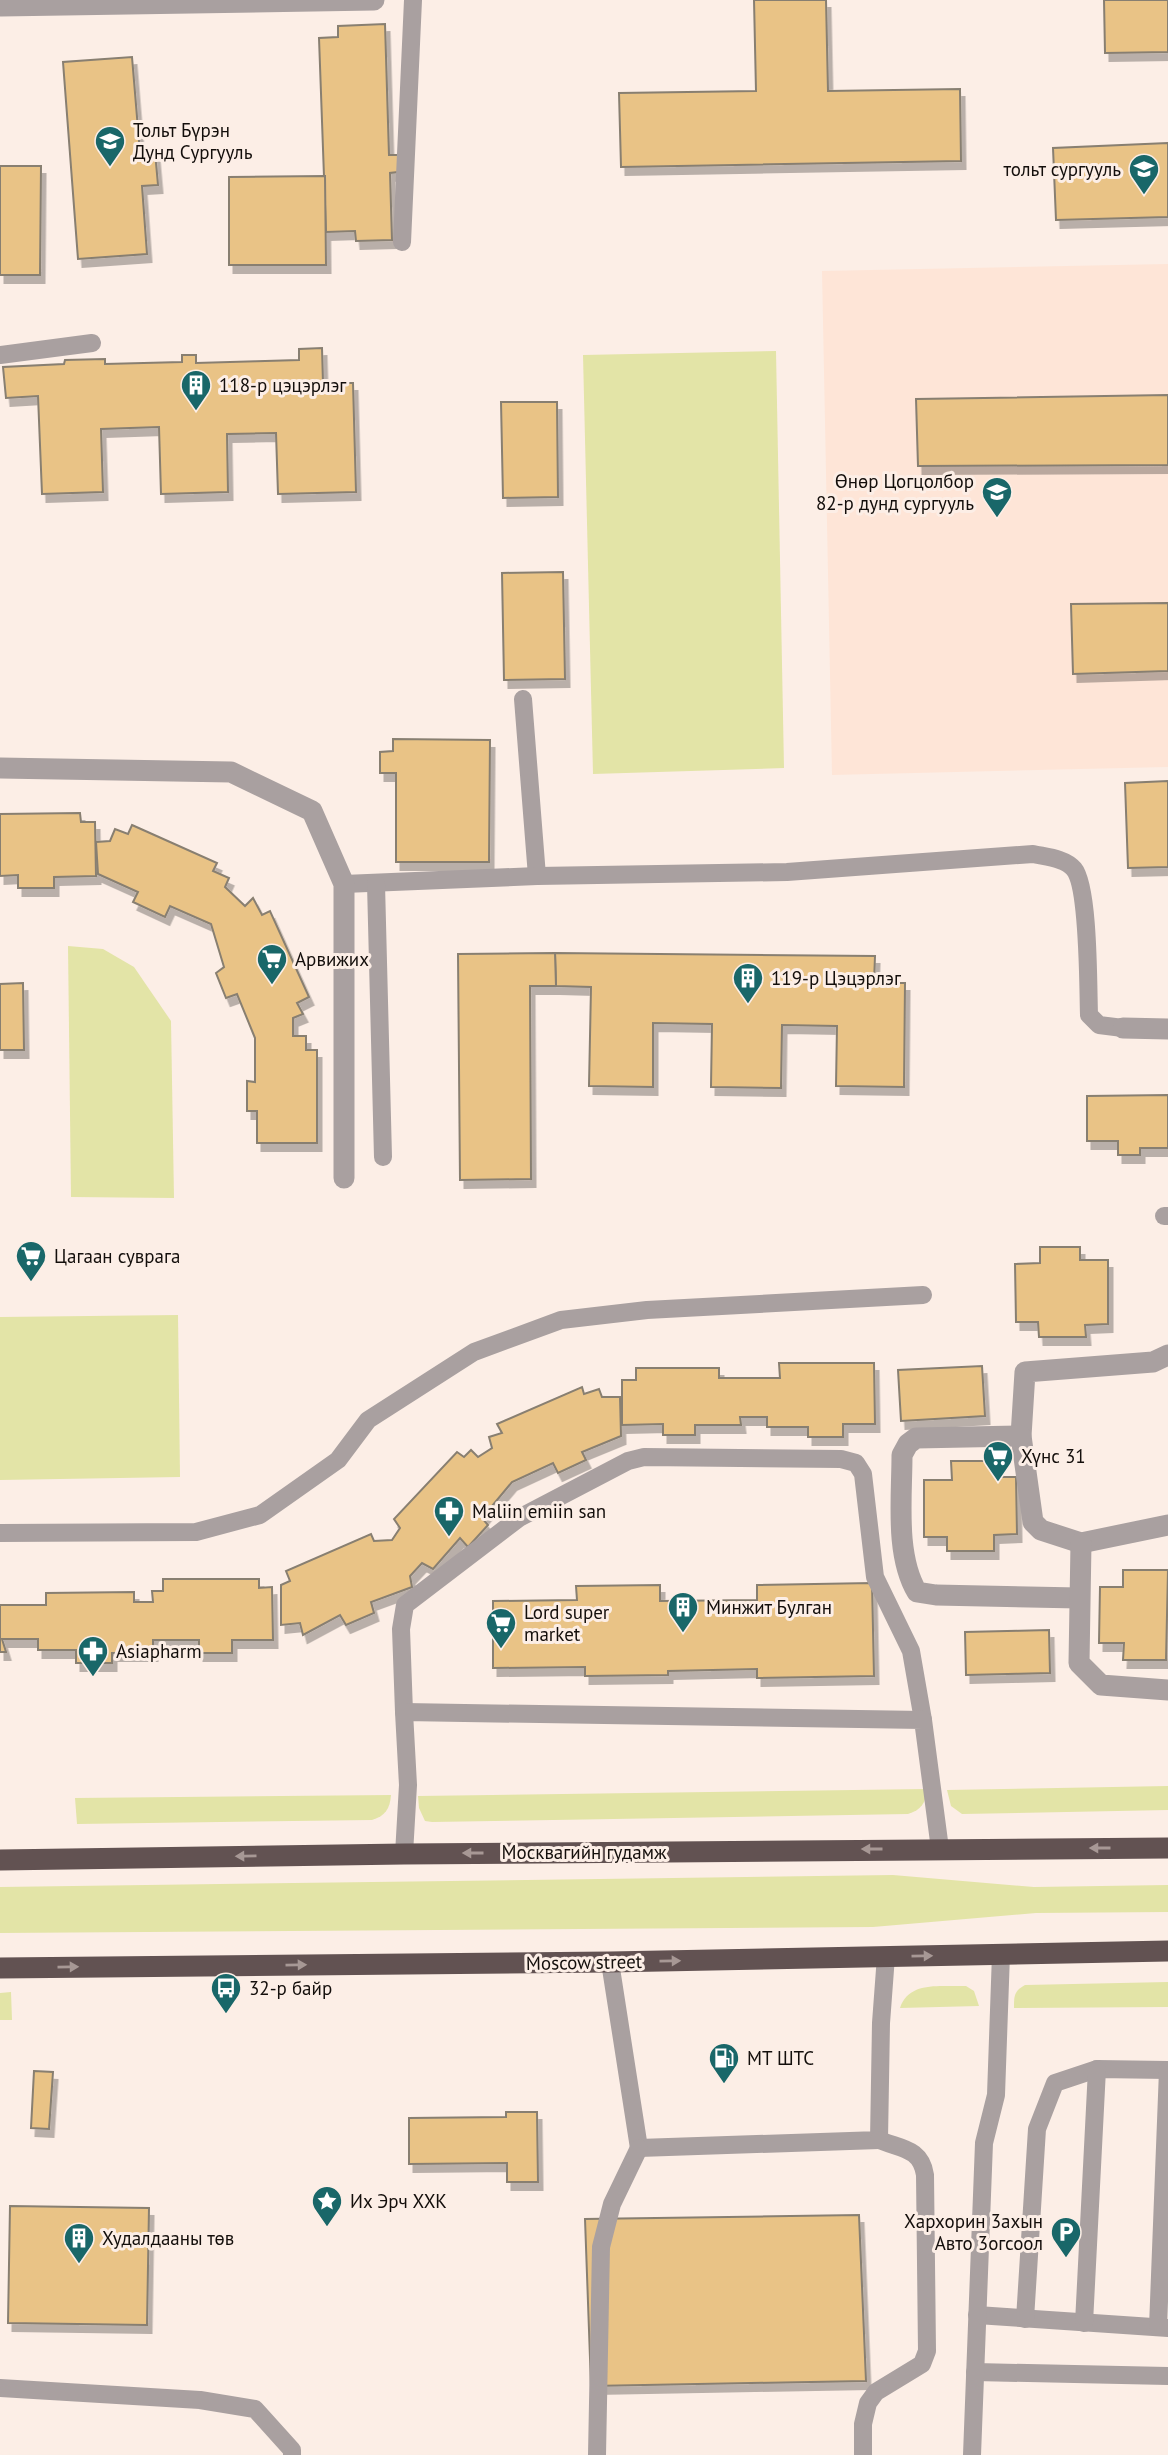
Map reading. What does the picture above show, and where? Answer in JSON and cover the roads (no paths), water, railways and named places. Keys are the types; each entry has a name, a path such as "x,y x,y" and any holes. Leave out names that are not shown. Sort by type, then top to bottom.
{"highway":[{"name":"Москвагийн гудамж","path":"0,1860 1168,1848"},
{"name":"Moscow street","path":"0,1968 610,1962 1168,1951"}],"street":[{"path":"1,6 374,0"},
{"path":"0,768 231,772 312,811 344,884 344,1178"},
{"path":"1123,1028 1168,1029"},
{"path":"1168,1355 1153,1362 1025,1372 1021,1436 1032,1522 1041,1531 1081,1543 1168,1525"},
{"path":"1021,1436 916,1438 908,1444 902,1455 903,1554 909,1578 917,1592 936,1595 1079,1598"},
{"path":"1081,1543 1079,1663 1101,1685 1168,1690"}],"lane":[{"path":"402,242 412,0"},
{"path":"0,355 92,342"},
{"path":"523,699 537,876"},
{"path":"344,884 537,876 787,872 1033,854 1062,860 1074,869 1083,888 1089,1015 1099,1025 1123,1028"},
{"path":"376,884 383,1157"},
{"path":"0,1533 196,1532 260,1515 338,1460 368,1420 452,1365 474,1352 561,1320 647,1310 922,1295"},
{"path":"404,1854 408,1784 401,1629 405,1605 519,1518 628,1461 644,1457 841,1459 856,1463 863,1474 875,1577 911,1651 940,1849"},
{"path":"404,1712 923,1720"},
{"path":"972,2455 984,2143 996,2095 1001,1954"},
{"path":"878,2140 886,1956"},
{"path":"597,2455 601,2247 612,2204 639,2148 610,1962"},
{"path":"977,2315 1026,2319 1163,2328 1168,2070 1097,2069 1055,2083 1037,2129 1026,2319"},
{"path":"1084,2323 1097,2069"},
{"path":"639,2148 878,2140 917,2154 923,2162 927,2351 922,2364 876,2392 868,2403 863,2424 863,2455"},
{"path":"975,2372 1168,2376"},
{"path":"0,2388 200,2400 255,2409 292,2450 292,2455"}],"place":[{"name":"Тольт Бүрэн Дунд Сургууль","path":"110,168"},
{"name":"тольт сургууль","path":"1144,196"},
{"name":"118-р цэцэрлэг","path":"196,412"},
{"name":"Өнөр Цогцолбор 82-р дунд сургууль","path":"997,519"},
{"name":"Арвижих","path":"272,986"},
{"name":"119-р Цэцэрлэг","path":"748,1005"},
{"name":"Цагаан суврага","path":"31,1283"},
{"name":"Хүнс 31","path":"998,1483"},
{"name":"Maliin emiin san","path":"449,1538"},
{"name":"Минжит Булган","path":"683,1634"},
{"name":"Lord super market","path":"501,1650"},
{"name":"Asiapharm","path":"93,1678"},
{"name":"32-р байр","path":"226,2015"},
{"name":"MT ШТС","path":"724,2085"},
{"name":"Их Эрч ХХК","path":"327,2228"},
{"name":"Хархорин 3ахын Авто 3огсоол","path":"1066,2259"},
{"name":"Худалдааны төв","path":"79,2265"}]}
